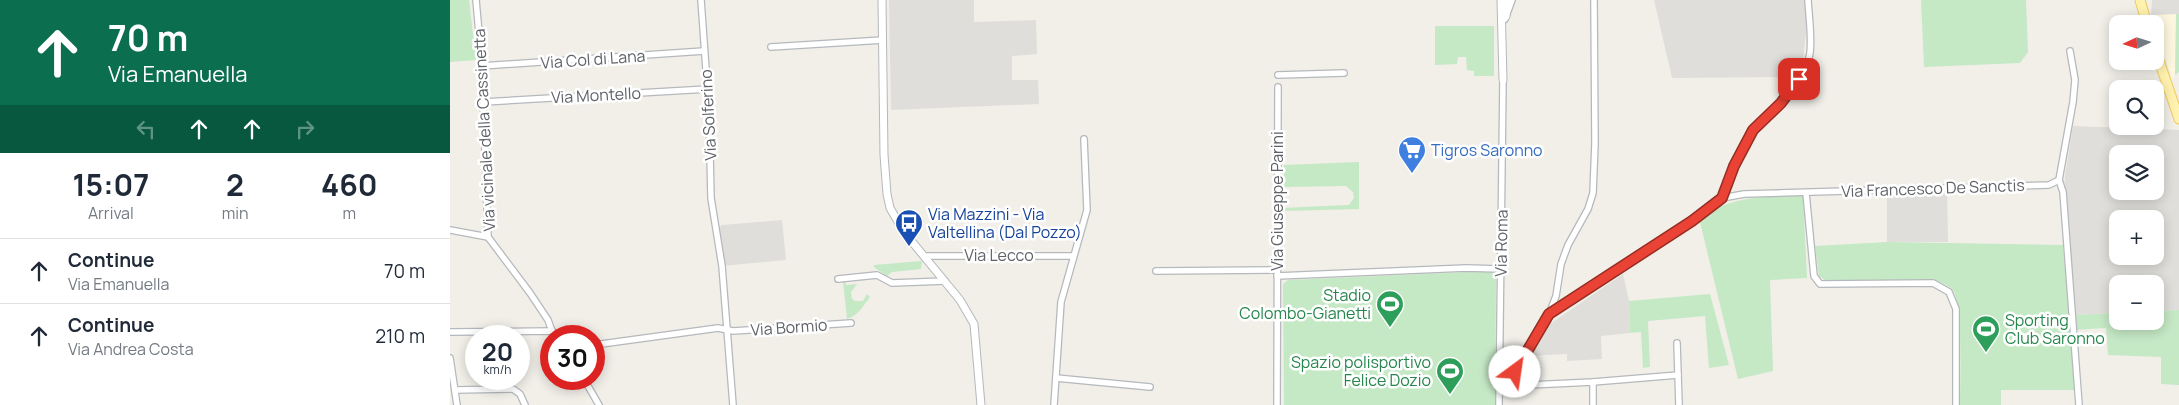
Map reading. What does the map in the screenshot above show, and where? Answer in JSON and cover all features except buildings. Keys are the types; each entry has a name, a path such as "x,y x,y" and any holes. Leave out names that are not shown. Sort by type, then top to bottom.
{"main road":[{"path":"2141,2 2144,15"},
{"path":"2162,70 2179,119"}],"street":[{"name":"Via vicinale della Cassinetta","path":"476,0 484,102 488,237 552,325"},
{"name":"Via Solferino","path":"701,0 708,89 711,198 717,230 734,405"},
{"path":"882,0 887,194 894,218 965,307 974,324 981,405"},
{"path":"1501,0 1504,52"},
{"path":"1503,80 1506,0"},
{"path":"1506,19 1512,0"},
{"path":"1508,386 1549,314 1556,296 1561,264 1568,246 1588,209 1592,192 1595,114 1594,0"},
{"path":"1549,314 1692,221 1722,198 1734,166 1753,130 1781,103 1806,69 1810,53 1808,0"},
{"path":"771,47 883,40"},
{"path":"2070,51 2075,80 2074,102 2059,180 2063,192 2079,405"},
{"name":"Via Col di Lana","path":"482,66 704,52"},
{"path":"1278,75 1344,73"},
{"name":"Via Roma","path":"1499,405 1503,80"},
{"name":"Via Giuseppe Parini","path":"1276,405 1278,87"},
{"name":"Via Montello","path":"484,102 708,89"},
{"path":"1054,405 1060,302 1087,210 1084,139"},
{"name":"Via Francesco De Sanctis","path":"1722,198 1744,194 2049,185 2059,180"},
{"path":"1806,193 1814,276 1820,284 1933,284 1949,292 1956,309 1956,405"},
{"path":"450,230 488,237"},
{"name":"Via Lecco","path":"924,256 1073,256"},
{"path":"1156,271 1277,273 1466,268 1501,269"},
{"path":"838,278 877,275 890,282 945,281"},
{"name":"Via Bormio","path":"605,343 718,328 734,331 851,323"},
{"path":"450,332 540,331"},
{"path":"1677,343 1679,405"},
{"path":"450,358 457,405"},
{"path":"1500,386 1593,382 1678,375"},
{"path":"1056,378 1150,387"},
{"path":"1593,382 1593,405"},
{"path":"455,390 513,389 520,394 525,405"},
{"path":"591,390 600,405"}],"shaded area":[{"path":"889,0 974,0 974,22 1036,20 1037,54 1012,56 1012,80 1038,80 1039,104 891,110"},
{"path":"1654,0 1810,0 1803,59 1795,77 1672,78"},
{"path":"2152,0 2179,0 2179,14 2151,15"},
{"path":"2176,14 2175,75 2172,78 2164,54 2164,15 2151,15"},
{"path":"2073,126 2109,127 2109,135 2164,135 2164,129 2179,130 2179,310 2164,311 2164,275 2109,275 2109,313 2073,315 2064,191"},
{"path":"1887,192 1947,193 1948,242 1887,242"},
{"path":"782,220 786,260 722,266 717,230 722,225"},
{"path":"1623,274 1629,301 1630,333 1601,336 1602,359 1567,361 1567,354 1529,356 1547,326"}],"green space":[{"path":"450,0 469,0 476,60 450,62"},
{"path":"1921,0 2026,0 2028,52 2020,63 1924,67"},
{"path":"2176,14 2179,14 2179,72 2175,75"},
{"path":"1435,26 1494,26 1494,76 1474,76 1474,71 1467,70 1466,57 1458,57 1457,64 1435,65"},
{"path":"1359,162 1359,209 1282,211 1282,208 1349,205 1354,198 1353,192 1346,186 1283,187 1284,165"},
{"path":"1803,195 1807,278 1770,280 1773,371 1738,379 1699,218 1723,205 1736,201 1762,197"},
{"path":"1887,242 2063,245 2075,390 2001,390 2001,405 1960,405 1959,315 1954,292 1950,288 1934,280 1825,280 1819,276 1815,246"},
{"path":"922,261 921,269 892,272 887,276 874,267 874,265"},
{"name":"Stadio Colombo-Gianetti","path":"1491,271 1496,279 1495,405 1284,405 1283,284 1288,280"},
{"path":"843,281 845,281 846,285 857,284 851,292 852,299 855,301 863,301 867,294 870,297 857,313 847,319"},
{"path":"1710,294 1729,365 1709,368 1705,316 1648,321 1650,367 1643,368 1641,332 1630,333 1629,301"},
{"path":"2179,310 2179,385 2161,384 2161,357 2108,355 2106,328 2074,330 2073,315 2109,313 2109,330 2164,330 2164,311"}],"place":[{"name":"Tigros Saronno","path":"1412,174"},
{"name":"Via Mazzini - Via Valtellina (Dal Pozzo)","path":"909,247"},
{"name":"Stadio Colombo-Gianetti","path":"1390,328"},
{"name":"Sporting Club Saronno","path":"1986,353"},
{"name":"Spazio polisportivo Felice Dozio","path":"1450,395"}],"route":[{"path":"1515,372 1549,314 1692,221 1722,198 1734,166 1753,130 1781,103 1799,79"}]}
